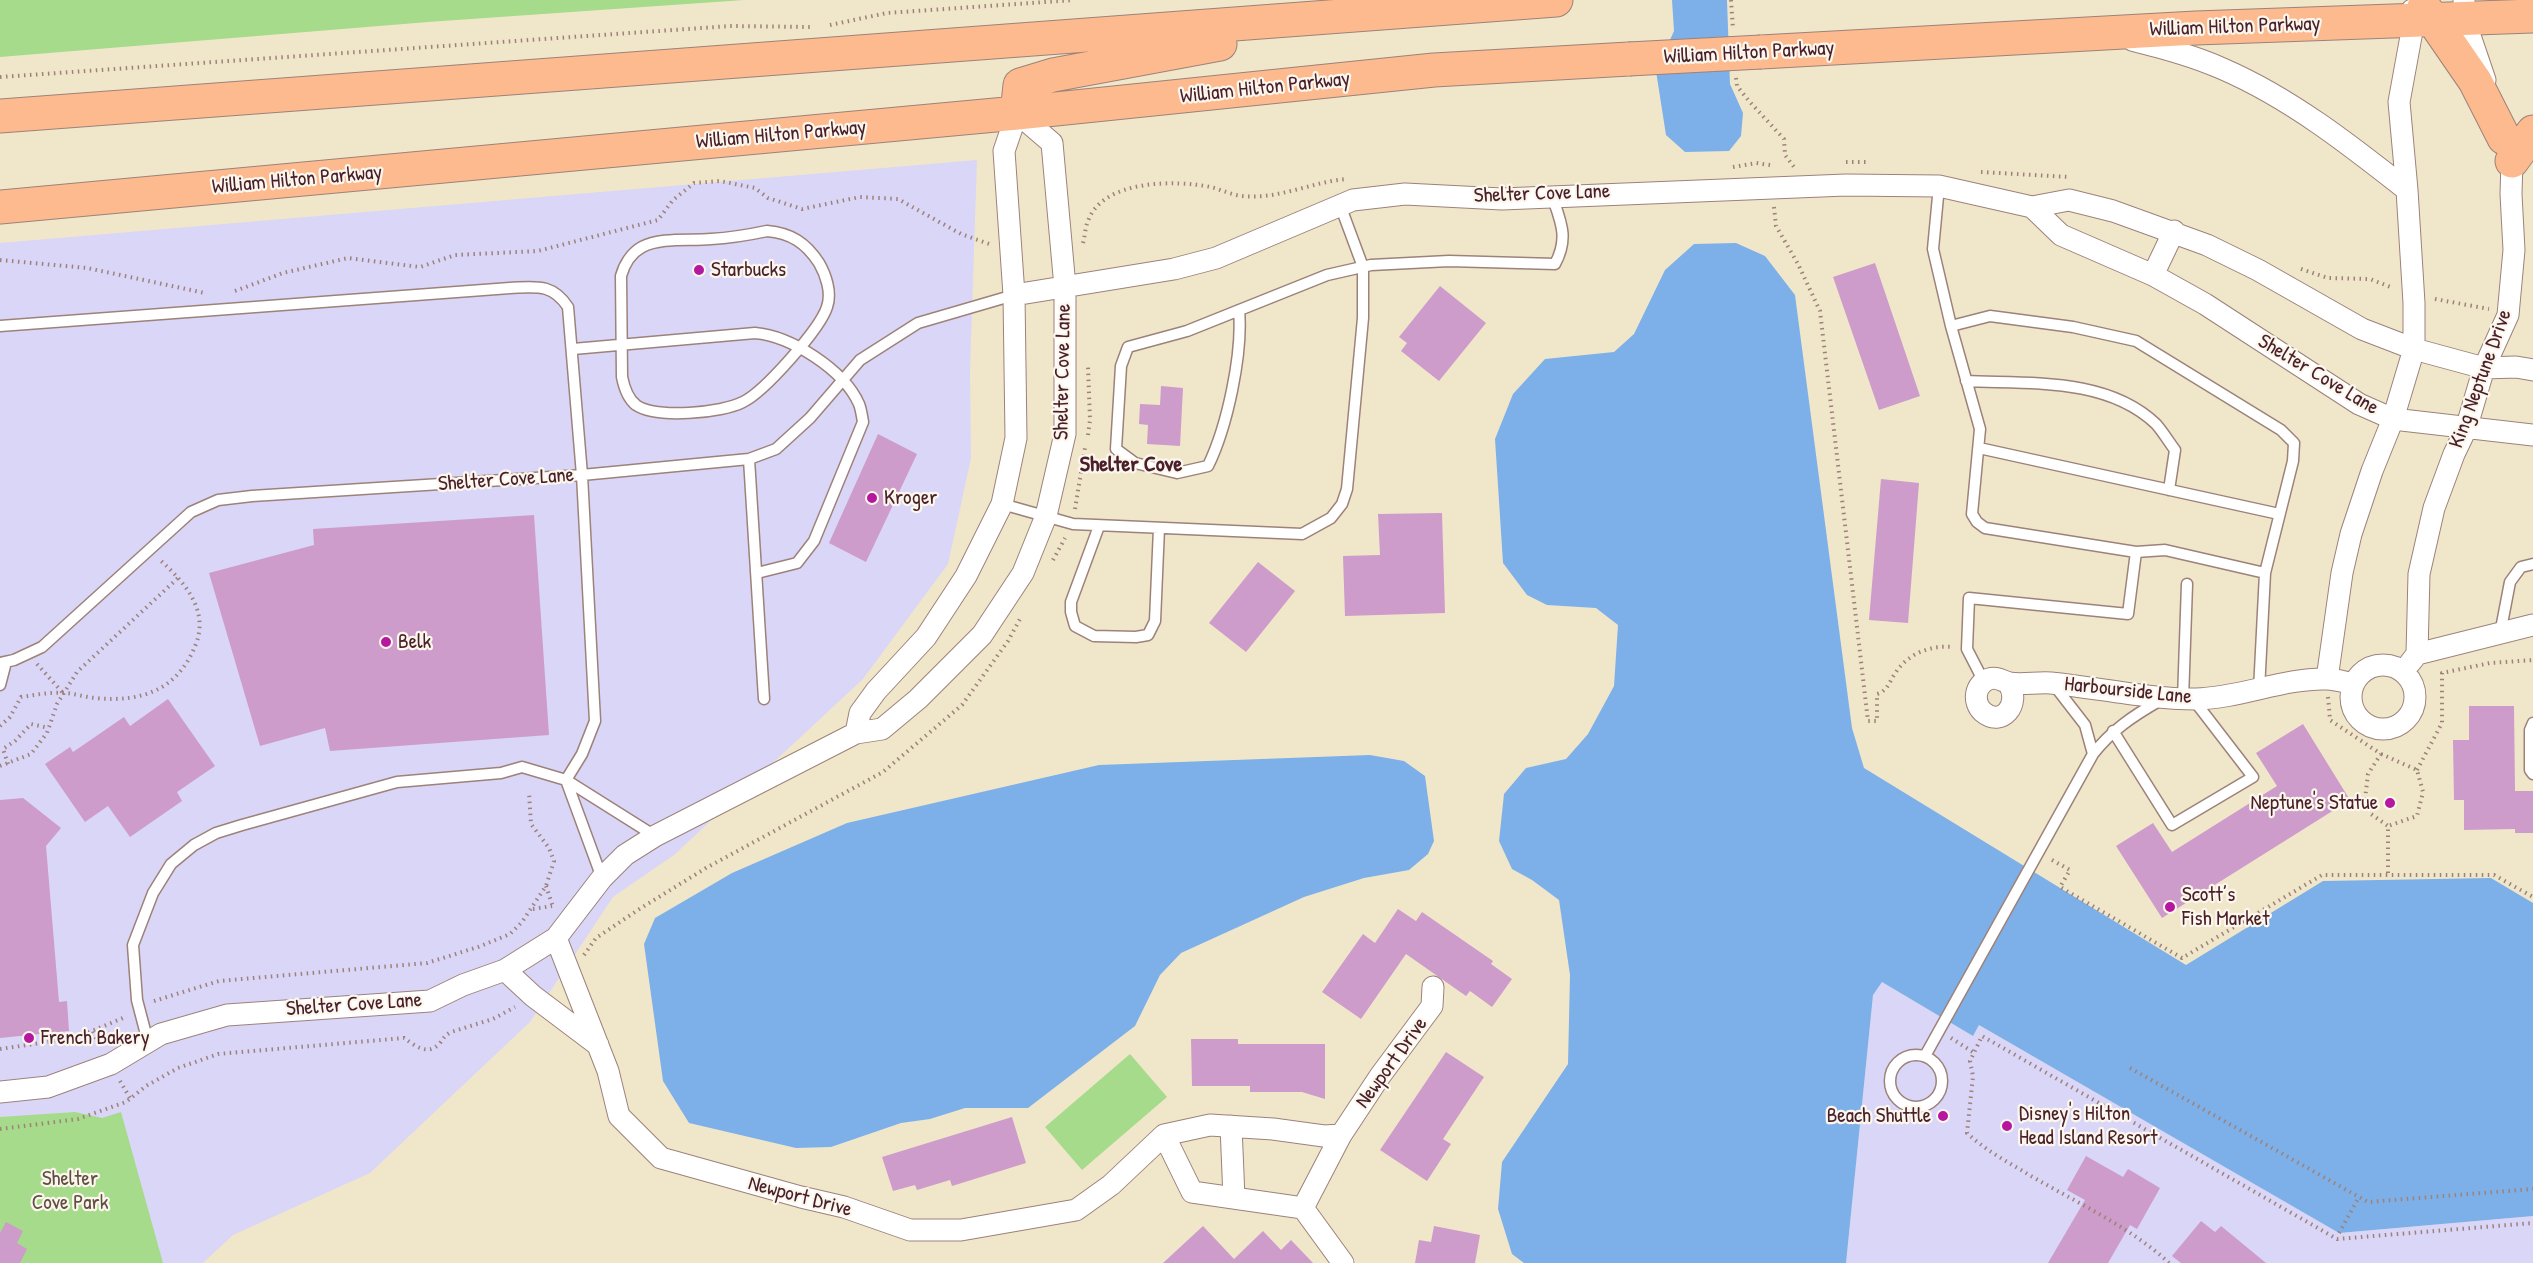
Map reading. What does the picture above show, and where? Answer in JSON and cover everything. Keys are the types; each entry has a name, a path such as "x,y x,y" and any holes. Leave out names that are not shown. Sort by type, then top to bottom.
{"highway":[{"path":"0,116 1556,0"},
{"path":"2105,33 2356,0"},
{"path":"2441,8 2475,81 2517,144"},
{"name":"William Hilton Parkway","path":"0,207 1017,113 1434,70 2105,33 2441,8 2528,16"},
{"path":"1017,113 1020,86 1053,75 1382,13"}],"street":[{"path":"2327,679 2342,573 2351,534 2372,471 2393,419 2414,349 2414,303 2399,102 2441,8"},
{"path":"2105,33 2180,52 2225,70 2280,100 2361,154 2407,190"},
{"path":"856,733 860,713 876,691 926,637 966,576 1002,504 1016,438 1014,295 1004,151 1017,113"},
{"name":"Shelter Cove Lane","path":"0,1092 48,1087 111,1064 161,1034 226,1015 430,1001 505,970 556,938 602,878 625,855 655,836 856,733 882,729 918,699 982,635 1023,573 1046,516 1065,434 1065,287 1052,143 1017,113"},
{"name":"King Neptune Drive","path":"2417,654 2419,574 2434,508 2466,429 2484,368 2508,315 2514,250 2511,194 2517,144"},
{"name":"Shelter Cove Lane","path":"1014,295 1174,269 1216,258 1353,200 1405,194 1502,199 1846,184 1939,186 2031,207 2069,200 2113,211 2174,231 2258,270 2362,329 2414,349 2484,368 2516,367 2533,370"},
{"name":"Shelter Cove Lane","path":"2031,207 2061,235 2153,275 2205,304 2359,404 2393,419 2533,435"},
{"path":"2153,275 2174,231"},
{"path":"2403,671 2417,654 2533,625"},
{"path":"2387,665 2403,671 2412,681 2416,693 2415,706 2409,718 2398,726 2386,729 2373,727 2361,721 2354,710 2351,697 2353,684 2359,674 2369,667 2387,665"},
{"name":"Harbourside Lane","path":"1984,682 1990,678 2000,678 2009,684 2052,683 2180,699 2227,696 2327,679 2353,684"},
{"path":"1984,682 1976,692 1976,702 1982,711 1990,716 2000,716 2009,711 2014,702 2014,692 2009,684"},
{"name":"Newport Drive","path":"556,938 608,1071 619,1116 661,1158 844,1207 910,1230 962,1230 1076,1210 1111,1185 1164,1135"},
{"path":"505,970 533,996 599,1046"},
{"name":"Newport Drive","path":"1303,1208 1341,1136 1380,1076 1432,1006 1433,987"},
{"path":"1341,1136 1210,1125 1164,1135 1192,1192 1303,1208 1343,1263"},
{"path":"1231,1126 1234,1198"}],"lane":[{"path":"1939,186 1933,249 1951,326 1980,429 1972,514 1977,522 1985,528 2136,552 2165,550 2265,573"},
{"path":"1239,310 1241,329 1238,358 1216,448 1208,466 1177,473 1135,463 1116,449 1121,366 1128,347 1187,332 1239,310 1327,275 1363,267 1449,261 1556,264 1563,248 1562,224 1551,196"},
{"path":"1002,504 1073,524 1099,526 1302,534 1331,518 1342,504 1347,489 1363,318 1363,267 1340,205"},
{"path":"767,231 781,232 798,239 812,253 826,277 828,305 821,321 800,347 759,392 745,402 725,410 668,413 648,411 636,405 628,397 622,377 621,276 624,267 640,247 663,242 713,239 767,231"},
{"path":"0,326 530,287 546,289 559,294 568,307 573,350 595,721 582,754 566,780"},
{"name":"Shelter Cove Lane","path":"3,662 42,647 191,512 218,500 582,475 749,459 776,449 810,418 860,360 918,323 1014,295"},
{"path":"1951,326 1990,316 2073,327 2136,341 2281,430 2294,444 2293,461 2265,573 2259,690"},
{"path":"573,350 755,333 769,334 800,347 842,379 859,403 863,422 814,541 797,563 757,573"},
{"path":"1966,381 2067,385 2120,400 2156,424 2175,450 2169,490"},
{"path":"1979,448 2279,514"},
{"path":"749,459 764,699"},
{"path":"1099,526 1071,602 1075,626 1094,636 1136,637 1148,635 1152,630 1155,621 1159,528"},
{"path":"1984,682 1967,649 1969,598 2128,614 2136,552"},
{"path":"2500,634 2510,582 2521,567 2533,564"},
{"path":"2113,731 2172,825 2253,777 2180,699 2187,584"},
{"path":"0,686 3,662"},
{"path":"2052,683 2085,725 2093,754"},
{"path":"1924,1056 2093,754 2128,718 2180,699"},
{"path":"2533,723 2530,730 2530,770 2533,774"},
{"path":"148,1042 136,1000 134,945 153,893 171,864 194,845 216,833 397,782 501,773 522,767 566,780 655,836"},
{"path":"566,780 602,878"},
{"path":"1916,1054 1924,1056 1938,1066 1943,1081 1932,1103 1916,1108 1900,1102 1890,1086 1893,1068 1906,1056 1916,1054"}],"path":[{"path":"824,27 887,13 1074,0"},
{"path":"0,77 730,26 812,27"},
{"path":"1737,86 1784,139 1785,155 1793,162 1794,170 1774,203 1776,226 1798,264 1820,311 1868,721 1877,721 1877,694 1886,688 1896,671 1910,658 1928,648 1949,646 1967,649"},
{"path":"0,726 10,717 21,697 62,693 97,698 123,698 154,693 172,682 185,667 199,634 199,616 194,598 179,578 150,550"},
{"path":"0,766 31,753 49,728 62,693 77,672 179,578"},
{"path":"28,654 62,693"},
{"path":"2388,826 2417,816 2423,792 2417,770 2442,723 2442,673 2490,663 2533,660"},
{"path":"2327,679 2330,720 2381,754 2417,770"},
{"path":"8,764 3,749 15,741 31,724 49,728"},
{"path":"2381,754 2368,774 2365,799 2371,814 2388,826"},
{"path":"154,1001 219,981 427,963 510,934 533,909 546,886 554,861 549,848 531,824 529,793"},
{"path":"2388,826 2388,874"},
{"path":"2050,859 2070,870 2060,887 2182,958 2322,876 2494,875 2533,897"},
{"path":"533,909 552,906 546,886"},
{"path":"583,956 596,938 589,933"},
{"path":"0,1129 78,1119 130,1098 178,1068 218,1054 404,1038 413,1047 427,1049 435,1047 444,1036 451,1032 493,1019 516,1007"},
{"path":"0,1048 64,1040 92,1032 123,1018"},
{"path":"92,1032 105,1053"},
{"path":"1949,1035 1973,1052"},
{"path":"2169,1263 2130,1234 1978,1144 1967,1134 1972,1076 1970,1061 1982,1036 2337,1239 2533,1224"},
{"path":"2130,1068 2368,1202 2533,1189"},
{"path":"117,1077 130,1098"},
{"path":"2339,1233 2360,1197"}],"shaded area":[{"path":"977,160 970,371 971,458 948,564 863,679 674,855 613,897 530,1022 370,1173 233,1235 203,1263 0,1263 0,243"},
{"name":"Disney's Hilton Head Island Resort","path":"1882,982 1973,1036 1979,1025 2339,1233 2533,1216 2533,1263 1846,1263 1873,994"}],"green space":[{"path":"0,0 744,0 428,22 0,57"},
{"path":"1130,1054 1167,1097 1082,1170 1045,1127"},
{"name":"Shelter Cove Park","path":"75,1112 102,1118 121,1112 163,1263 0,1263 0,1117"}],"water":[{"path":"1672,0 1727,0 1730,84 1743,113 1741,136 1729,151 1685,152 1666,135 1656,71 1674,31"},
{"path":"1736,243 1765,256 1795,295 1852,728 1864,768 2186,965 2323,881 2491,878 2533,903 2533,1216 2339,1233 1979,1025 1973,1036 1882,982 1873,995 1846,1263 1524,1263 1512,1254 1498,1209 1502,1162 1568,1064 1570,975 1559,900 1532,880 1512,869 1499,841 1504,794 1526,768 1566,759 1588,734 1614,686 1618,625 1596,608 1547,605 1527,595 1503,563 1495,439 1513,394 1545,359 1614,352 1634,334 1665,270 1694,244"},
{"path":"1370,755 1404,761 1425,776 1434,841 1428,854 1409,870 1364,878 1304,897 1181,953 1160,975 1135,1026 1028,1108 965,1108 930,1119 901,1123 831,1147 796,1148 689,1123 663,1081 644,944 655,918 732,873 847,823 1099,765"}],"building":[{"path":"1875,263 1920,396 1879,410 1833,277"},
{"path":"1440,286 1486,323 1439,381 1401,351 1407,343 1399,337"},
{"path":"1161,386 1183,388 1180,446 1147,444 1148,425 1139,424 1140,404 1160,405"},
{"name":"Kroger","path":"878,434 917,454 866,562 829,543"},
{"path":"1881,479 1919,483 1908,623 1869,620"},
{"path":"1442,513 1445,613 1345,616 1343,556 1380,555 1378,514"},
{"name":"Belk","path":"534,515 549,735 330,751 325,728 260,746 209,573 314,545 313,529"},
{"path":"1258,562 1295,591 1246,652 1209,623"},
{"path":"168,699 215,766 177,792 182,801 130,837 108,806 85,822 45,764 70,747 73,752 124,717 130,726"},
{"path":"2469,706 2514,706 2515,791 2533,791 2533,833 2515,833 2515,829 2464,830 2464,800 2454,800 2453,740 2469,740"},
{"path":"2303,724 2350,800 2162,918 2116,846 2153,823 2172,852 2277,786 2256,753"},
{"path":"23,798 61,828 46,846 59,1002 67,1001 69,1031 0,1038 0,800"},
{"path":"1398,909 1416,921 1422,912 1493,961 1491,964 1512,979 1492,1007 1470,991 1466,996 1406,954 1361,1019 1322,992 1363,934 1375,943"},
{"path":"1191,1039 1238,1039 1238,1044 1325,1044 1325,1099 1302,1092 1250,1092 1250,1086 1192,1086"},
{"path":"1446,1052 1484,1077 1443,1139 1451,1144 1427,1181 1380,1150"},
{"path":"1012,1117 1026,1163 952,1186 950,1180 917,1190 915,1185 893,1191 882,1157"},
{"path":"2086,1156 2123,1177 2128,1169 2160,1188 2137,1229 2130,1225 2108,1263 2048,1263 2085,1200 2067,1190"},
{"path":"2201,1221 2215,1232 2221,1226 2266,1263 2181,1263 2172,1256"},
{"path":"6,1222 23,1231 17,1243 27,1249 20,1263 0,1263 0,1233"},
{"path":"1203,1226 1234,1259 1263,1231 1281,1250 1291,1240 1313,1263 1163,1263"},
{"path":"1434,1226 1480,1235 1475,1263 1415,1263 1419,1240 1431,1242"}],"place":[{"name":"Starbucks","path":"699,270"},
{"name":"Kroger","path":"872,498"},
{"name":"Belk","path":"386,642"},
{"name":"Neptune's Statue","path":"2390,803"},
{"name":"Scott’s Fish Market","path":"2170,907"},
{"name":"French Bakery","path":"29,1038"},
{"name":"Beach Shuttle","path":"1943,1116"},
{"name":"Disney's Hilton Head Island Resort","path":"2007,1126"}],"district":[{"name":"Shelter Cove","path":"1131,465"}]}
